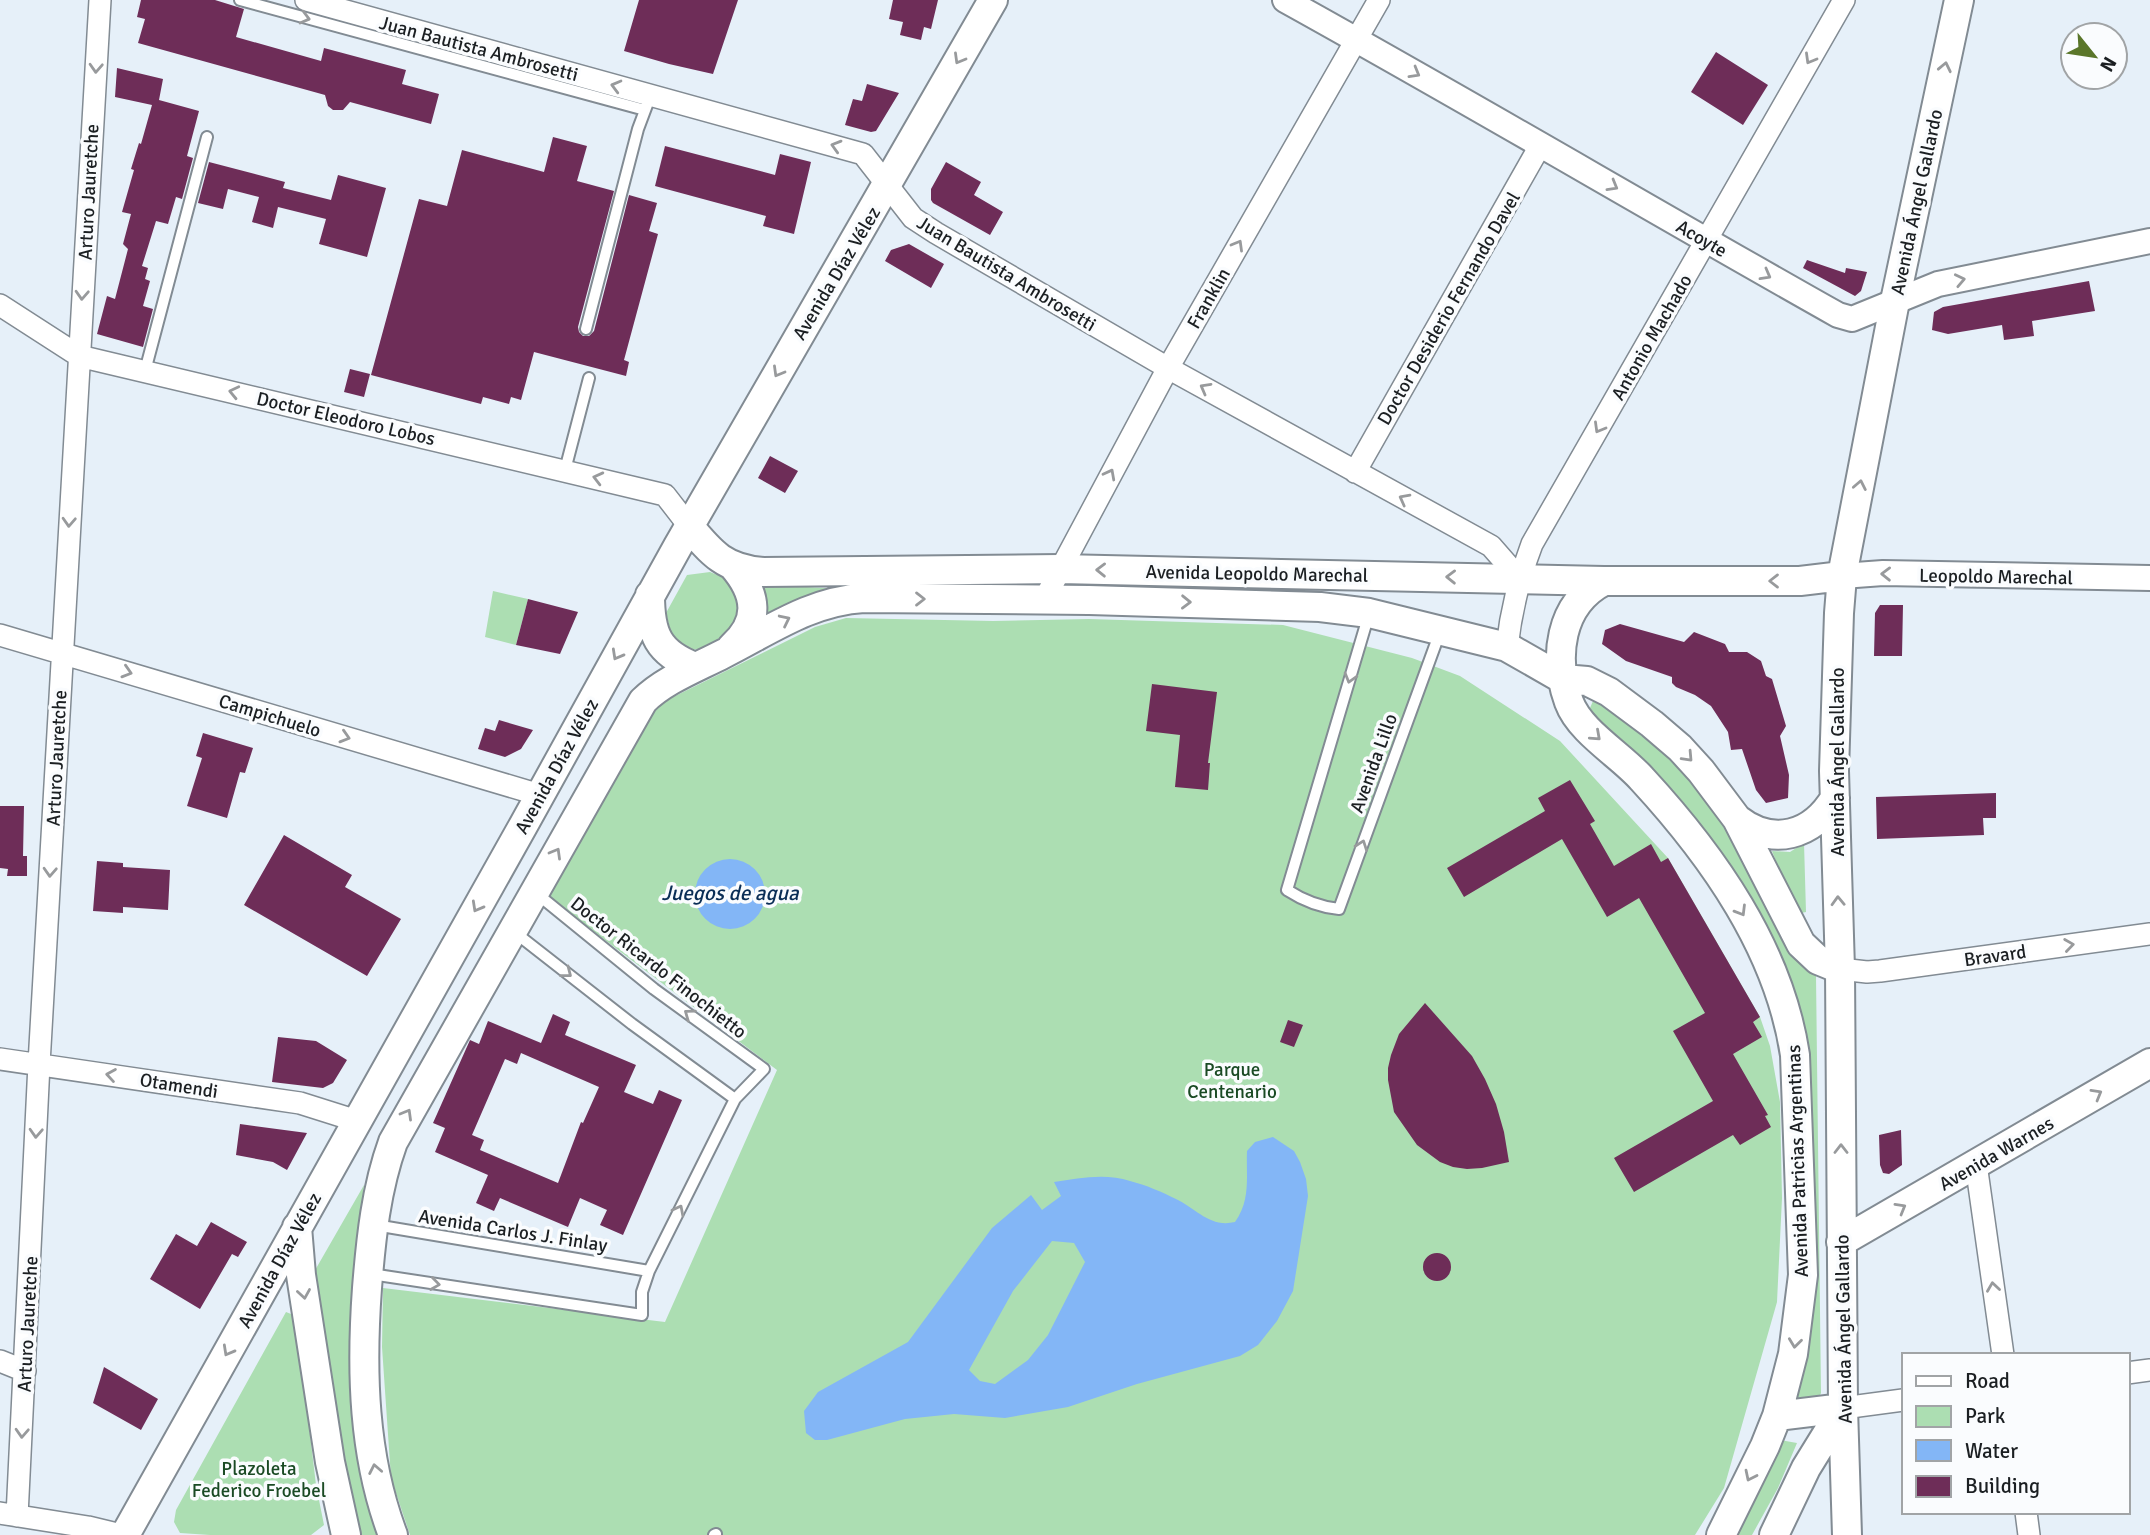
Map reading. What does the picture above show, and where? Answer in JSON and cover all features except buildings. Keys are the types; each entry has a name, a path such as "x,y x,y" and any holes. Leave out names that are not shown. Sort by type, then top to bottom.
{"main road":[{"name":"Avenida Díaz Vélez","path":"123,1535 540,796 689,526 993,0"},
{"name":"Avenida Ángel Gallardo","path":"1847,1535 1843,1408 1840,970 1835,798 1842,576 1895,301 1959,0"},
{"name":"Avenida Leopoldo Marechal","path":"689,526 714,555 733,566 755,571 1060,569 1604,581 1800,581 1842,576"},
{"path":"725,653 745,634 752,615 750,593 733,566"},
{"name":"Avenida Patricias Argentinas","path":"1604,581 1590,588 1569,616 1562,642 1563,679 1570,704 1582,723 1641,777 1693,838 1756,936 1782,995 1791,1032 1797,1079 1802,1275 1793,1354 1777,1416 1721,1535"},
{"path":"650,595 650,617 656,637 669,654 695,667"},
{"name":"Avenida Leopoldo Marechal","path":"695,667 784,620 827,603 851,599 1292,605 1369,612 1507,647"},
{"path":"1507,647 1563,679 1587,681 1609,692 1680,748 1737,818 1801,944 1818,960 1840,970"},
{"path":"393,1535 378,1485 366,1418 365,1323 372,1225 391,1149 403,1121 643,701 657,689 695,667"},
{"path":"540,796 595,783"},
{"path":"1737,818 1761,832 1788,834 1818,821 1835,798"},
{"name":"Avenida Warnes","path":"1841,1242 2150,1063"},
{"path":"357,1121 370,1129 379,1141 383,1155 382,1178"},
{"path":"297,1227 303,1291 330,1462 346,1535"},
{"path":"1777,1416 1843,1408"},
{"path":"1774,1535 1807,1468 1843,1408"}],"street":[{"name":"Arturo Jauretche","path":"8,1514 25,1371 39,1064 100,0"},
{"name":"Juan Bautista Ambrosetti","path":"306,0 378,10 648,103 863,154 913,218 1168,368 1491,546 1519,578"},
{"name":"Acoyte","path":"1285,0 1541,144 1706,241 1839,315 1852,319 1938,284 2150,241"},
{"name":"Franklin","path":"1044,600 1168,368 1379,0"},
{"name":"Antonio Machado","path":"1507,647 1519,578 1532,544 1844,0"},
{"name":"Doctor Desiderio Fernando Davel","path":"1355,472 1541,144"},
{"name":"Doctor Eleodoro Lobos","path":"0,304 79,356 664,495 689,526"},
{"name":"Leopoldo Marechal","path":"1842,576 1884,573 2150,578"},
{"name":"Campichuelo","path":"0,635 540,796"},
{"name":"Bravard","path":"1840,970 1880,971 2150,934"},
{"name":"Otamendi","path":"0,1059 300,1103 357,1121"},
{"path":"1976,1164 2003,1353"},
{"path":"0,1361 25,1371"},
{"path":"2129,1373 2150,1370"},
{"path":"1843,1408 1902,1400"},
{"path":"8,1514 123,1535"},
{"path":"2026,1514 2029,1535"}],"lane":[{"path":"240,0 648,103 638,129 586,329"},
{"path":"145,371 207,136"},
{"path":"565,470 589,378"},
{"name":"Avenida Lillo","path":"1369,612 1287,891 1314,904 1339,909 1441,630"},
{"name":"Doctor Ricardo Finochietto","path":"534,892 654,989 764,1069 735,1099"},
{"path":"368,1273 642,1315 642,1292 649,1271 735,1099 632,1024 513,931"},
{"name":"Avenida Carlos J. Finlay","path":"372,1225 649,1271"}],"green space":[{"path":"710,572 733,585 740,603 738,617 732,629 711,646 698,649 686,647 673,636 666,613 687,575"},
{"path":"758,584 840,589 764,617"},
{"path":"493,591 528,599 516,645 485,637"},
{"name":"Parque Centenario","path":"846,618 993,621 1089,619 1283,625 1412,658 1460,676 1560,741 1668,858 1760,1017 1770,1046 1780,1102 1782,1198 1777,1302 1724,1488 1695,1535 410,1535 391,1478 382,1347 383,1288 665,1322 777,1070 548,897 646,720 665,701 815,627"},
{"path":"1600,699 1622,712 1685,770 1716,808 1799,961 1816,976 1821,1393 1818,1400 1793,1405 1815,1293 1809,1074 1794,1003 1590,708 1593,701"},
{"path":"1804,843 1806,912 1797,914 1772,851 1790,852"},
{"path":"364,1185 354,1289 381,1535 358,1535 341,1470 314,1272"},
{"name":"Plazoleta Federico Froebel","path":"286,1312 296,1316 316,1485 324,1525 311,1535 180,1533 174,1522 176,1510"},
{"path":"1780,1440 1797,1443 1778,1488 1752,1535 1729,1535"}],"water":[{"name":"Juegos de agua","path":"737,859 750,865 759,874 763,880 763,908 755,919 744,927 723,929 705,919 697,908 695,887 705,869 716,861"},
{"path":"1273,1137 1294,1151 1306,1179 1308,1196 1293,1291 1277,1321 1258,1345 1240,1356 1137,1384 1068,1407 1005,1418 954,1414 905,1419 827,1440 815,1440 806,1433 804,1411 818,1392 908,1342 992,1228 1031,1195 1042,1210 1061,1196 1054,1182 1112,1177 1160,1191 1211,1220 1235,1222 1246,1197 1247,1151 1255,1142","holes":["1052,1241 1074,1243 1085,1262 1048,1335 1028,1360 995,1384 980,1381 969,1370 1013,1291"]}]}
